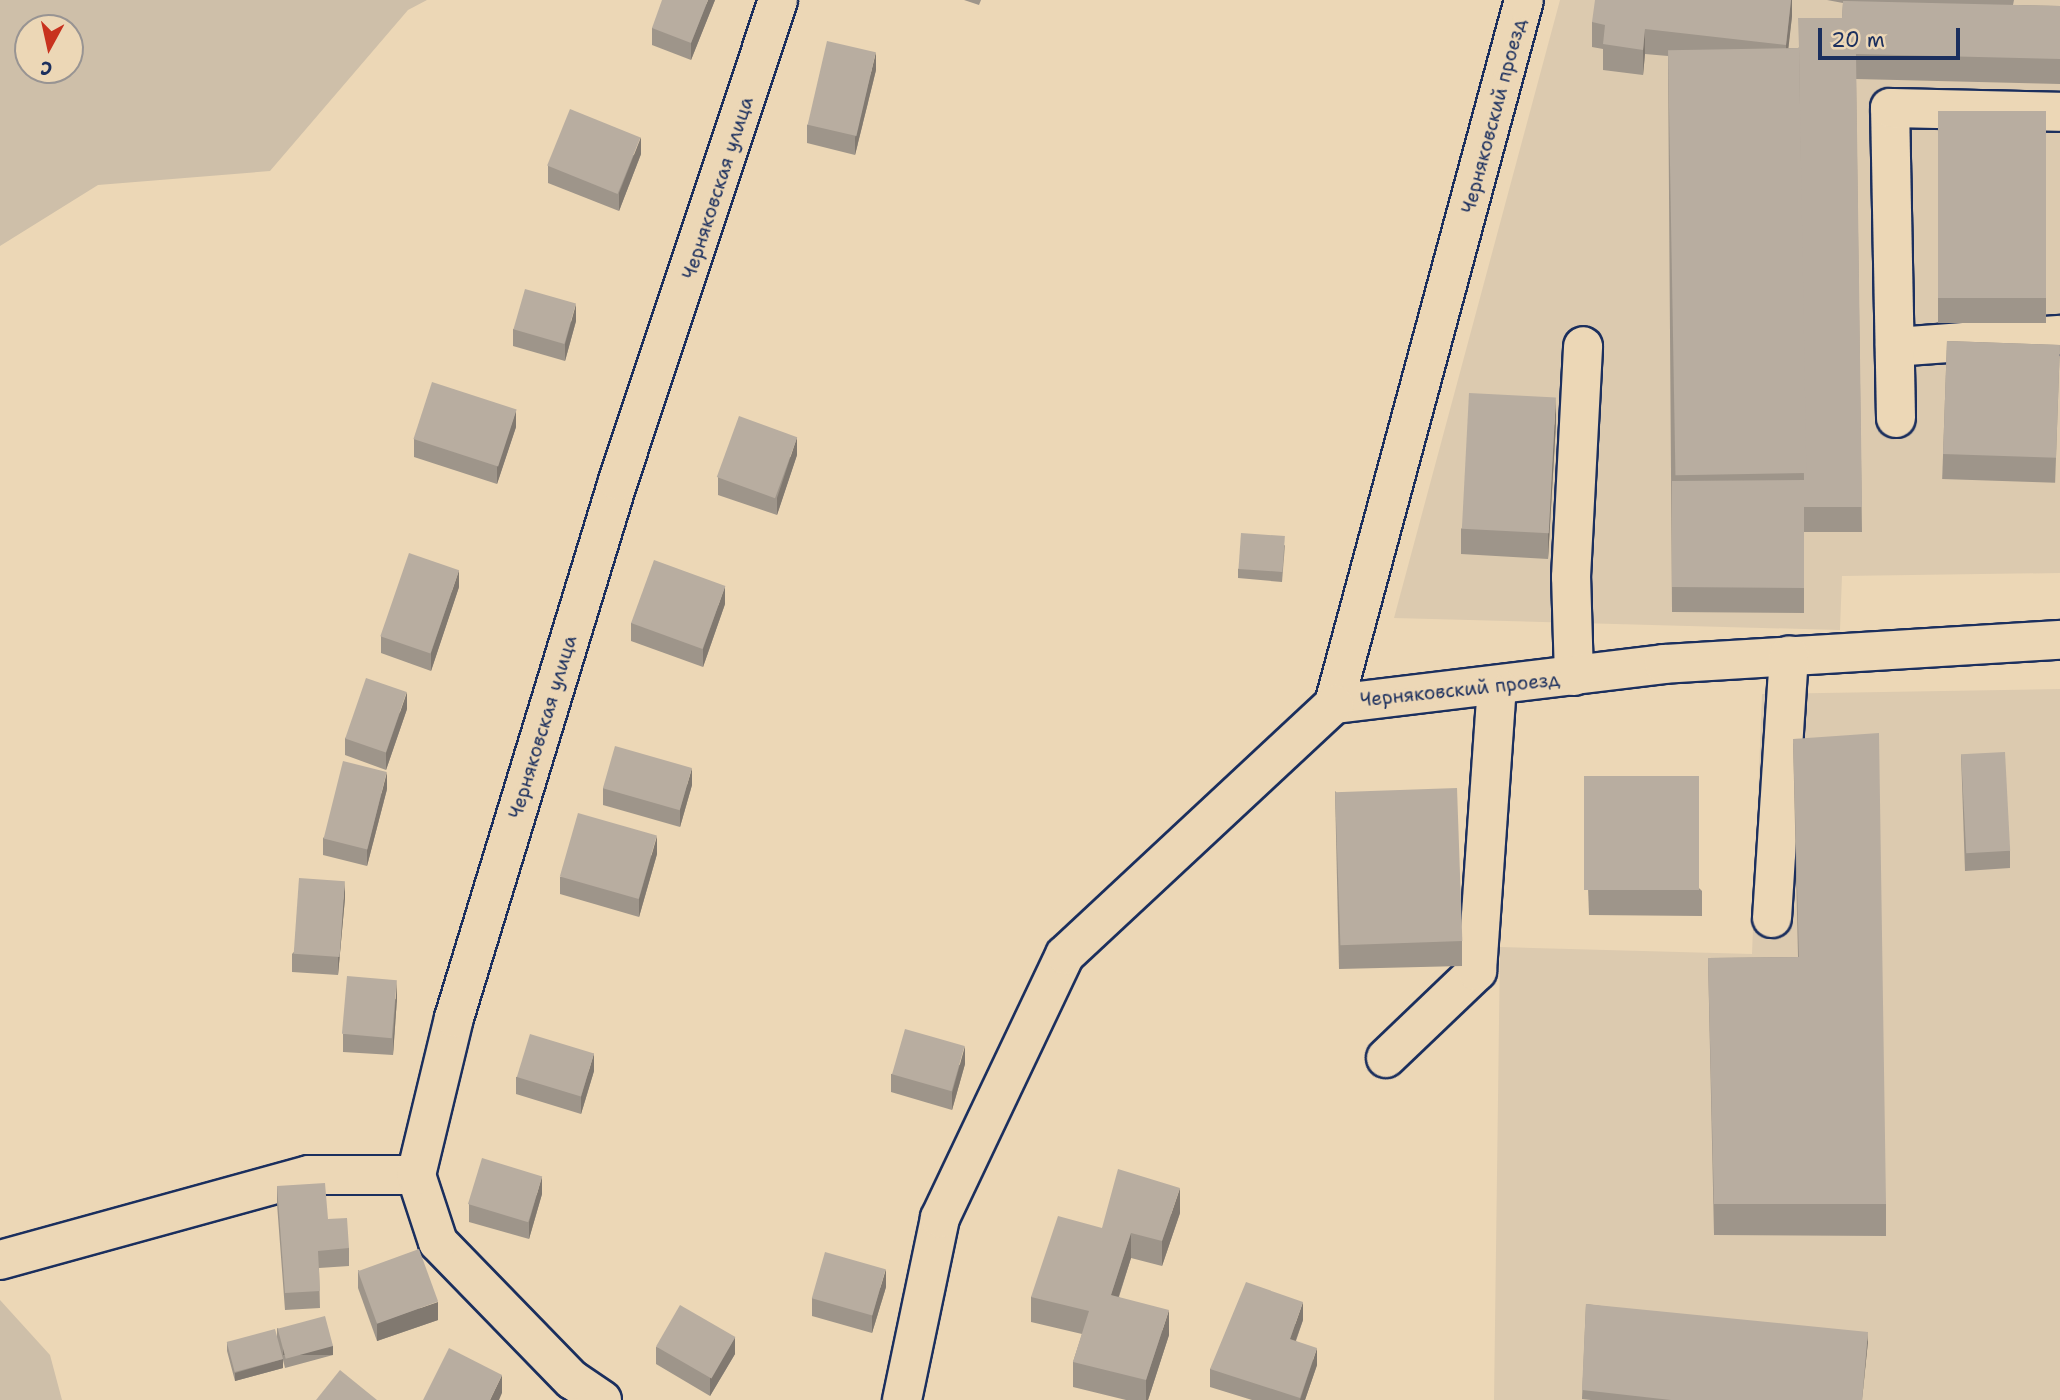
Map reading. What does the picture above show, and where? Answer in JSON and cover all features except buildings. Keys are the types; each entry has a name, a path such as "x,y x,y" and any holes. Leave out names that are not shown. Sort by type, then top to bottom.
{"street":[{"name":"Черняковская улица","path":"416,1174 454,1018 618,481 778,0"},
{"name":"Черняковский проезд","path":"1524,0 1335,704 1789,656 2060,640"},
{"path":"1896,418 1890,108 2060,112"},
{"path":"1895,347 2060,335"},
{"path":"1574,677 1571,577 1583,346"},
{"path":"1772,918 1789,656"},
{"path":"1386,1058 1477,971 1497,687"},
{"path":"902,1400 940,1219 1065,955 1335,704"},
{"path":"0,1260 218,1195 309,1175 416,1174 438,1242 572,1380 602,1400"}],"shaded area":[{"path":"0,0 427,0 408,10 270,171 98,185 0,246"},
{"path":"1560,0 2060,0 2060,573 1842,576 1840,630 1394,618"},
{"path":"2060,689 2060,1400 1494,1400 1500,947 1752,954 1762,694"},
{"path":"0,1300 50,1355 62,1400 0,1400"}]}
